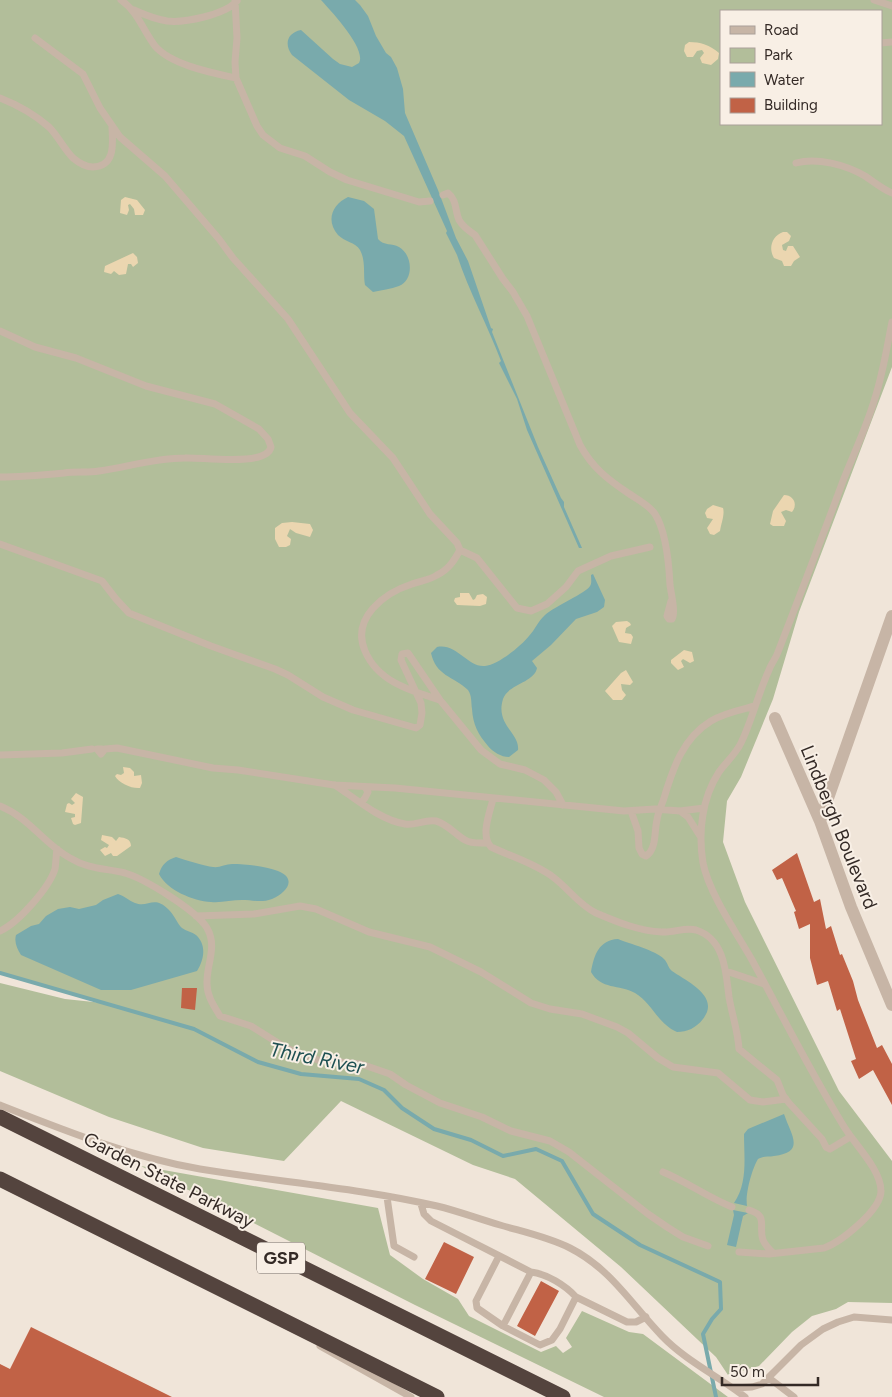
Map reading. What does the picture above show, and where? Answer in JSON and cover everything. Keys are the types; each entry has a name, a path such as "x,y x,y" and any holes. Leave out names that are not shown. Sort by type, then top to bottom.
{"highway":[{"name":"Garden State Parkway","path":"0,1117 563,1397"},
{"path":"0,1179 437,1397"}],"street":[{"path":"820,821 892,616"},
{"name":"Lindbergh Boulevard","path":"775,718 820,821 851,907 892,1005"}],"lane":[{"path":"121,0 134,10 169,22 215,14 236,1"},
{"path":"874,0 892,6"},
{"path":"236,1 236,78 257,126 271,143 305,156 347,180 418,202 430,201"},
{"path":"134,10 144,30 160,50 196,69 236,78"},
{"path":"35,38 83,74 92,96 112,127 134,151 165,176 233,258 288,319 350,413 393,458 430,514 457,543 460,550 477,558 517,608 531,611 547,604 566,587 578,571 611,556 650,547"},
{"path":"0,98 31,112 51,129 71,156 88,166 102,166 108,162 113,141 112,127"},
{"path":"796,163 810,160 819,161 849,169 865,176 892,193"},
{"path":"443,195 448,193 453,198 459,220 467,229 475,234 521,304 586,457 600,471 648,507 658,520 669,566 671,602"},
{"path":"738,1252 753,1254 773,1253 831,1246 857,1226 876,1206 881,1197 880,1181 873,1167 850,1137 809,1069 707,881 702,860 702,838 704,802 720,772 740,743 770,667 777,655 875,399 892,322"},
{"path":"0,331 35,347 76,358 146,386 215,404 259,429 268,439 271,447 269,452 264,455 244,459 184,458 145,462 97,472 0,477"},
{"path":"0,544 102,581 116,600 129,613 275,669 323,697 353,710 416,728 420,725 421,703 400,656 404,652 411,655 440,700 481,750 500,764 525,770 544,780 556,792 562,805"},
{"path":"440,700 394,684 376,668 364,649 362,638 363,626 372,608 381,599 410,584 436,576 447,569 460,550"},
{"path":"631,811 638,831 639,848 642,854 646,856 652,848 660,810 672,769 680,752 698,732 717,717 755,706"},
{"path":"102,749 96,749 101,754 105,749 117,748 213,768 334,785 395,788 631,811 660,810 680,812 704,808"},
{"path":"0,755 62,753 92,749"},
{"path":"334,785 381,815 407,825 428,820 437,821 465,840 474,843 487,843"},
{"path":"361,803 368,792 365,787"},
{"path":"493,799 486,837 487,843 491,847 546,872 587,908 595,912 633,927 663,932 697,930 707,937 718,948 724,961 739,1049 777,1080 786,1099 822,1139 826,1147 830,1149 850,1137"},
{"path":"0,806 23,818 67,857 96,869 132,876 161,891 196,916 207,928 211,936 212,956 207,988 220,1016 251,1026 286,1048 318,1060 360,1064 390,1074 440,1103 482,1117 510,1131 550,1141 569,1152 667,1227 684,1237 708,1246"},
{"path":"680,812 688,817 702,838"},
{"path":"55,868 56,849"},
{"path":"0,931 8,928 20,916 49,881 60,860 67,857"},
{"path":"196,916 268,913 300,906 316,909 369,932 430,947 481,972 531,1003 550,1009 582,1014 617,1027 628,1033 658,1058 673,1067 718,1073 750,1100 763,1102 786,1099"},
{"path":"726,971 764,984"},
{"path":"0,1105 104,1145 148,1158 199,1169 421,1204 453,1211 543,1237 569,1247 587,1257 604,1270 662,1336 690,1360 745,1397"},
{"path":"663,1172 689,1184 706,1196 732,1207"},
{"path":"386,1197 394,1246 414,1257"},
{"path":"421,1204 424,1214 430,1221 531,1272 538,1273 567,1287 576,1297 627,1322 636,1322 646,1317"},
{"path":"749,1210 760,1215 763,1241 773,1253"},
{"path":"499,1256 476,1301 477,1308 503,1326 540,1345 552,1340 560,1329 576,1297"},
{"path":"177,1267 411,1397"},
{"path":"503,1326 531,1272"},
{"path":"731,1386 752,1387 762,1384 770,1378 801,1344 823,1329 838,1322 854,1317 892,1320"},
{"path":"770,1378 794,1397"}],"green space":[{"path":"0,0 892,0 892,367 799,612 773,699 741,777 727,801 723,842 745,902 839,1091 892,1161 892,1303 848,1302 836,1309 812,1316 792,1332 759,1366 728,1375 716,1357 621,1267 515,1179 473,1165 341,1101 284,1161 203,1148 109,1117 0,1071 0,983 65,999 103,1003 0,973"},
{"path":"141,1166 378,1208 390,1255 423,1279 458,1299 469,1316 541,1352 556,1346 563,1353 572,1347 566,1338 582,1311 629,1332 643,1334 728,1397 604,1397 415,1305"}],"sand":[{"path":"689,42 701,43 712,48 719,53 718,59 711,65 702,63 700,58 704,53 702,50 697,51 693,57 687,57 684,51 685,45"},
{"path":"125,197 137,200 145,210 143,215 135,215 134,209 130,204 128,205 127,215 120,213 121,200"},
{"path":"787,232 791,236 789,241 782,245 783,250 786,251 788,246 793,246 800,257 791,266 784,266 782,261 774,258 771,250 776,236"},
{"path":"133,253 137,257 138,263 133,267 131,264 128,264 126,274 119,275 114,271 111,274 104,272 105,266"},
{"path":"784,495 793,499 794,509 792,512 786,510 781,512 786,521 784,526 773,526 770,524 773,511"},
{"path":"713,505 723,508 720,531 714,535 710,534 707,528 713,519 707,518 705,513"},
{"path":"282,523 310,524 313,530 310,537 290,529 287,536 291,539 290,545 279,547 275,539 275,528"},
{"path":"460,593 469,593 473,600 477,595 483,594 487,597 486,604 480,606 457,605 454,601 455,598 460,597"},
{"path":"627,621 631,625 626,628 625,633 631,634 633,637 631,644 619,642 612,626 616,622"},
{"path":"684,650 692,652 694,661 690,663 683,659 681,661 684,667 678,670 671,663 671,660"},
{"path":"626,670 633,682 630,685 621,684 622,690 626,695 622,700 613,700 605,691"},
{"path":"123,767 130,768 134,772 134,776 141,775 142,783 140,788 130,786 117,779 115,776 117,774 121,775 124,773"},
{"path":"76,793 83,797 81,823 75,825 71,818 75,817 75,814 65,812 67,804 72,805 75,803 71,799"},
{"path":"102,835 112,837 116,841 119,837 125,838 129,840 131,846 117,856 113,856 111,853 105,856 100,850 105,847 107,848 109,845 101,840"}],"water":[{"path":"321,0 355,0 368,16 376,36 397,68 403,89 405,113 456,238 468,261 491,328 493,329 492,332 538,447 564,502 564,507 582,548 579,548 527,430 517,399 499,363 501,361 496,348 446,233 447,231 404,136 385,121 349,100 292,55 288,47 290,36 296,31 301,30 340,64 352,67 359,63 358,49 347,30"},
{"path":"348,197 364,201 374,209 378,239 383,243 399,247 404,251 410,267 404,283 389,289 373,292 365,285 364,263 360,250 338,235 332,224 332,213 338,204"},
{"path":"593,574 605,600 604,607 597,612 576,619 551,645 532,661 537,668 535,673 506,694 501,708 502,716 518,744 518,750 509,757 497,754 488,746 477,729 468,690 437,667 431,653 437,647 444,647 451,649 479,666 490,665 521,645 545,615 587,589 591,585 591,575"},
{"path":"176,857 213,867 232,864 267,868 284,874 289,882 282,893 264,901 204,901 174,890 159,874 165,863"},
{"path":"118,894 140,904 155,902 163,905 170,911 182,928 196,935 203,948 201,962 197,971 131,990 101,990 21,955 17,948 16,935 31,926 39,924 46,916 58,909 70,907 79,909 96,905"},
{"path":"618,939 660,956 672,971 693,985 705,996 708,1003 707,1011 697,1025 691,1029 677,1032 665,1024 646,1002 635,993 605,984 595,978 591,972 598,950 606,942"},
{"path":"784,1114 794,1141 793,1146 790,1151 784,1154 758,1159 753,1169 747,1195 747,1206 734,1203 743,1178 745,1161 744,1134 748,1129"},
{"path":"733,1210 748,1213 743,1216 736,1247 727,1245 734,1215"}],"building":[{"path":"797,853 814,902 820,899 826,929 831,926 840,955 842,954 853,981 858,1000 877,1048 882,1045 892,1064 892,1105 873,1070 859,1079 851,1061 856,1059 840,1009 837,1011 828,981 817,985 810,958 810,924 799,929 794,912 796,911 782,878 777,880 772,870"},
{"path":"182,988 197,988 195,1010 181,1008"},
{"path":"444,1242 474,1257 456,1294 425,1279"},
{"path":"541,1281 559,1291 535,1336 517,1326"},
{"path":"31,1327 172,1397 0,1397 0,1364 10,1369"}],"waterway":[{"name":"Third River","path":"0,973 194,1029 258,1062 301,1074 359,1079 384,1090 402,1108 434,1129 471,1140 503,1156 536,1149 562,1161 593,1214 640,1245 720,1282 721,1309 703,1334 716,1397"}]}
